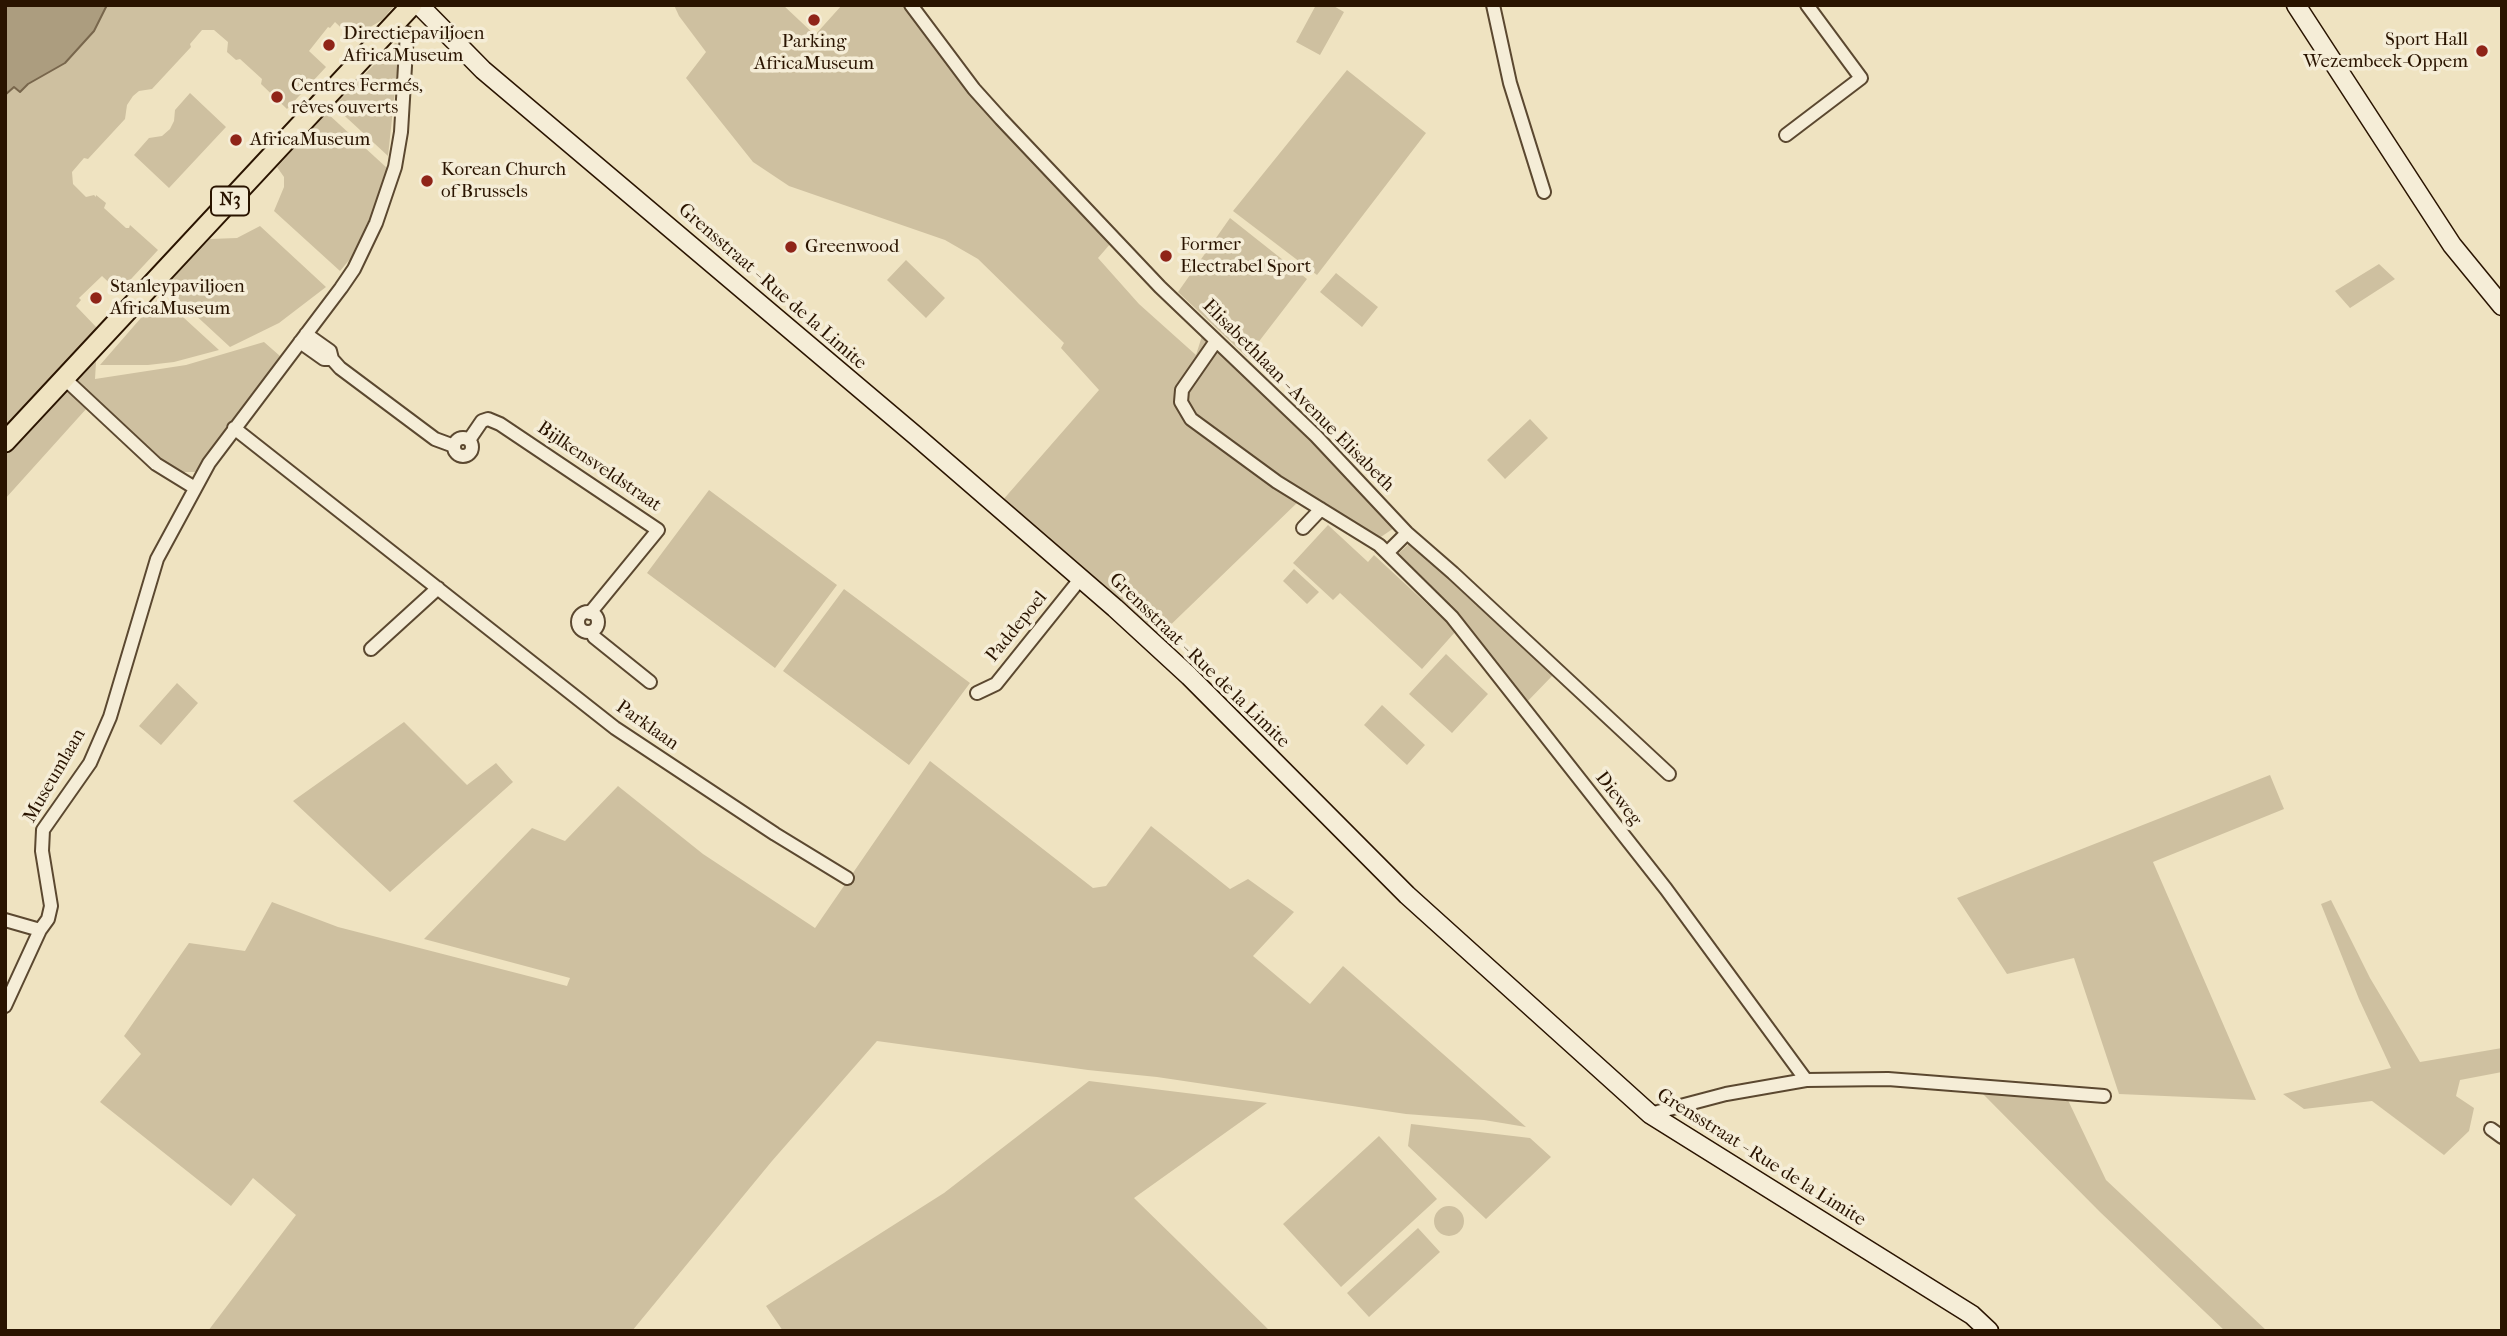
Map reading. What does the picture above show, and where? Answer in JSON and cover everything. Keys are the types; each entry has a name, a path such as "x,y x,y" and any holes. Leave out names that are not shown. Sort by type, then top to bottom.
{"main road":[{"name":"N3","path":"5,442 412,5"}],"street":[{"name":"Grensstraat - Rue de la Limite","path":"419,5 483,70 916,436 1189,676 1407,895 1650,1114 1972,1315 1989,1331"},
{"name":"Elisabethlaan - Avenue Elisabeth","path":"911,5 974,89 1160,287 1316,436 1407,533 1670,774"},
{"path":"1493,5 1510,83 1544,192"},
{"path":"1786,135 1861,78 1807,5"},
{"path":"2296,5 2452,245 2502,306"},
{"name":"Museumlaan","path":"5,1006 40,930 48,919 51,906 42,851 43,830 90,763 110,717 157,559 195,488 234,428 354,268 386,199 401,132 407,33"},
{"name":"Bijlkensveldstraat","path":"303,338 330,351 332,359 435,439 454,446 458,455 468,455 472,449 469,440 482,421 488,419 500,424 658,530 590,612 596,616 598,622 592,632 594,637 650,682"},
{"name":"Dieweg","path":"1216,341 1185,384 1181,399 1186,413 1205,431 1251,465 1388,552 1465,632 1665,889 1806,1080"},
{"path":"65,379 156,464 195,488"},
{"name":"Parklaan","path":"234,428 650,752 847,878"},
{"path":"1303,527 1321,509"},
{"path":"1388,552 1407,533"},
{"name":"Paddepoel","path":"977,693 996,684 1081,579"},
{"path":"371,649 438,588"},
{"path":"5,920 40,930"},
{"path":"1650,1114 1726,1094 1806,1080 1888,1079 2104,1096"},
{"path":"2491,1129 2502,1137"}],"shaded area":[{"path":"5,5 395,5 382,20 352,38 335,22 328,27 309,51 326,67 287,109 261,84 262,79 240,59 236,60 227,52 228,42 214,30 202,30 190,44 191,47 152,89 139,91 133,96 127,105 125,119 88,159 84,158 72,172 73,184 86,197 96,195 106,203 104,208 126,228 130,225 158,250 119,292 102,276 79,298 81,300 76,306 98,329 95,379 186,365 264,342 280,356 202,467 195,472 183,472 160,458 96,398 5,499"},
{"path":"5,5 107,5 94,31 65,63 28,84 20,92 14,87 5,95"},
{"path":"674,5 783,5 815,35 842,5 904,5 1046,177 1111,243 1098,258 1139,304 1196,355 1202,336 1312,441 1394,528 1372,543 1299,501 1158,637 1002,501 1099,390 1061,348 1064,343 978,259 945,240 789,186 753,162 686,78 706,52"},
{"path":"1316,5 1332,5 1344,12 1320,55 1296,42"},
{"path":"395,43 400,44 388,156 334,106"},
{"path":"1347,70 1426,133 1317,275 1233,211"},
{"path":"190,93 226,127 169,188 134,155 149,138 162,136 170,129 175,110"},
{"path":"327,113 387,168 375,207 350,259 340,271 274,211 284,187 284,177 277,167"},
{"path":"1230,218 1307,279 1247,357 1178,292"},
{"path":"260,226 326,287 279,323 230,347 165,287 210,239 237,238"},
{"path":"906,260 945,298 926,318 887,280"},
{"path":"2379,264 2395,279 2350,308 2335,291"},
{"path":"1336,273 1378,307 1362,327 1320,292"},
{"path":"160,296 219,350 174,362 100,365"},
{"path":"1530,419 1548,438 1505,479 1487,460"},
{"path":"709,490 837,585 775,668 647,573"},
{"path":"1328,525 1368,562 1374,555 1456,631 1422,669 1340,593 1333,600 1293,563"},
{"path":"1411,542 1464,594 1555,673 1523,706 1452,608 1398,554"},
{"path":"1294,569 1319,592 1307,604 1283,581"},
{"path":"844,589 970,683 909,765 783,671"},
{"path":"1446,654 1488,694 1452,733 1409,694"},
{"path":"177,683 198,703 161,745 139,726"},
{"path":"1382,705 1425,745 1407,765 1364,725"},
{"path":"404,722 467,785 496,763 513,782 390,892 293,801"},
{"path":"930,761 1093,888 1106,886 1151,826 1230,889 1248,879 1294,912 1253,956 1310,1004 1343,966 1526,1127 1484,1120 1406,1114 1157,1077 877,1041 772,1161 632,1331 208,1331 296,1215 253,1178 231,1206 100,1102 141,1054 124,1036 189,943 245,951 272,902 338,927 567,986 570,978 424,939 532,828 565,841 618,786 703,854 815,928"},
{"path":"2270,775 2284,809 2153,862 2256,1100 2119,1094 2074,958 2007,974 1957,898"},
{"path":"2331,900 2370,978 2420,1062 2502,1048 2502,1072 2460,1080 2456,1096 2474,1108 2469,1131 2444,1155 2372,1101 2304,1109 2283,1094 2391,1068 2359,999 2321,904"},
{"path":"1089,1081 1267,1103 1134,1198 1270,1331 783,1331 766,1306 944,1193"},
{"path":"1981,1092 2066,1096 2106,1180 2267,1331 2225,1331 2100,1212"},
{"path":"1411,1124 1530,1138 1551,1157 1486,1219 1408,1146"},
{"path":"1379,1136 1437,1199 1341,1287 1283,1224"},
{"path":"1449,1206 1455,1207 1463,1215 1463,1227 1455,1235 1449,1236 1443,1235 1435,1227 1434,1221 1435,1215 1443,1207"},
{"path":"1418,1228 1440,1252 1369,1317 1347,1293"}],"place":[{"name":"Parking AfricaMuseum","path":"814,20"},
{"name":"Directiepaviljoen AfricaMuseum","path":"329,45"},
{"name":"Sport Hall Wezembeek-Oppem","path":"2482,51"},
{"name":"Centres Fermés, rêves ouverts","path":"277,97"},
{"name":"AfricaMuseum","path":"236,140"},
{"name":"Korean Church of Brussels","path":"427,181"},
{"name":"Greenwood","path":"791,247"},
{"name":"Former Electrabel Sport","path":"1166,256"},
{"name":"Stanleypaviljoen AfricaMuseum","path":"96,298"}]}
